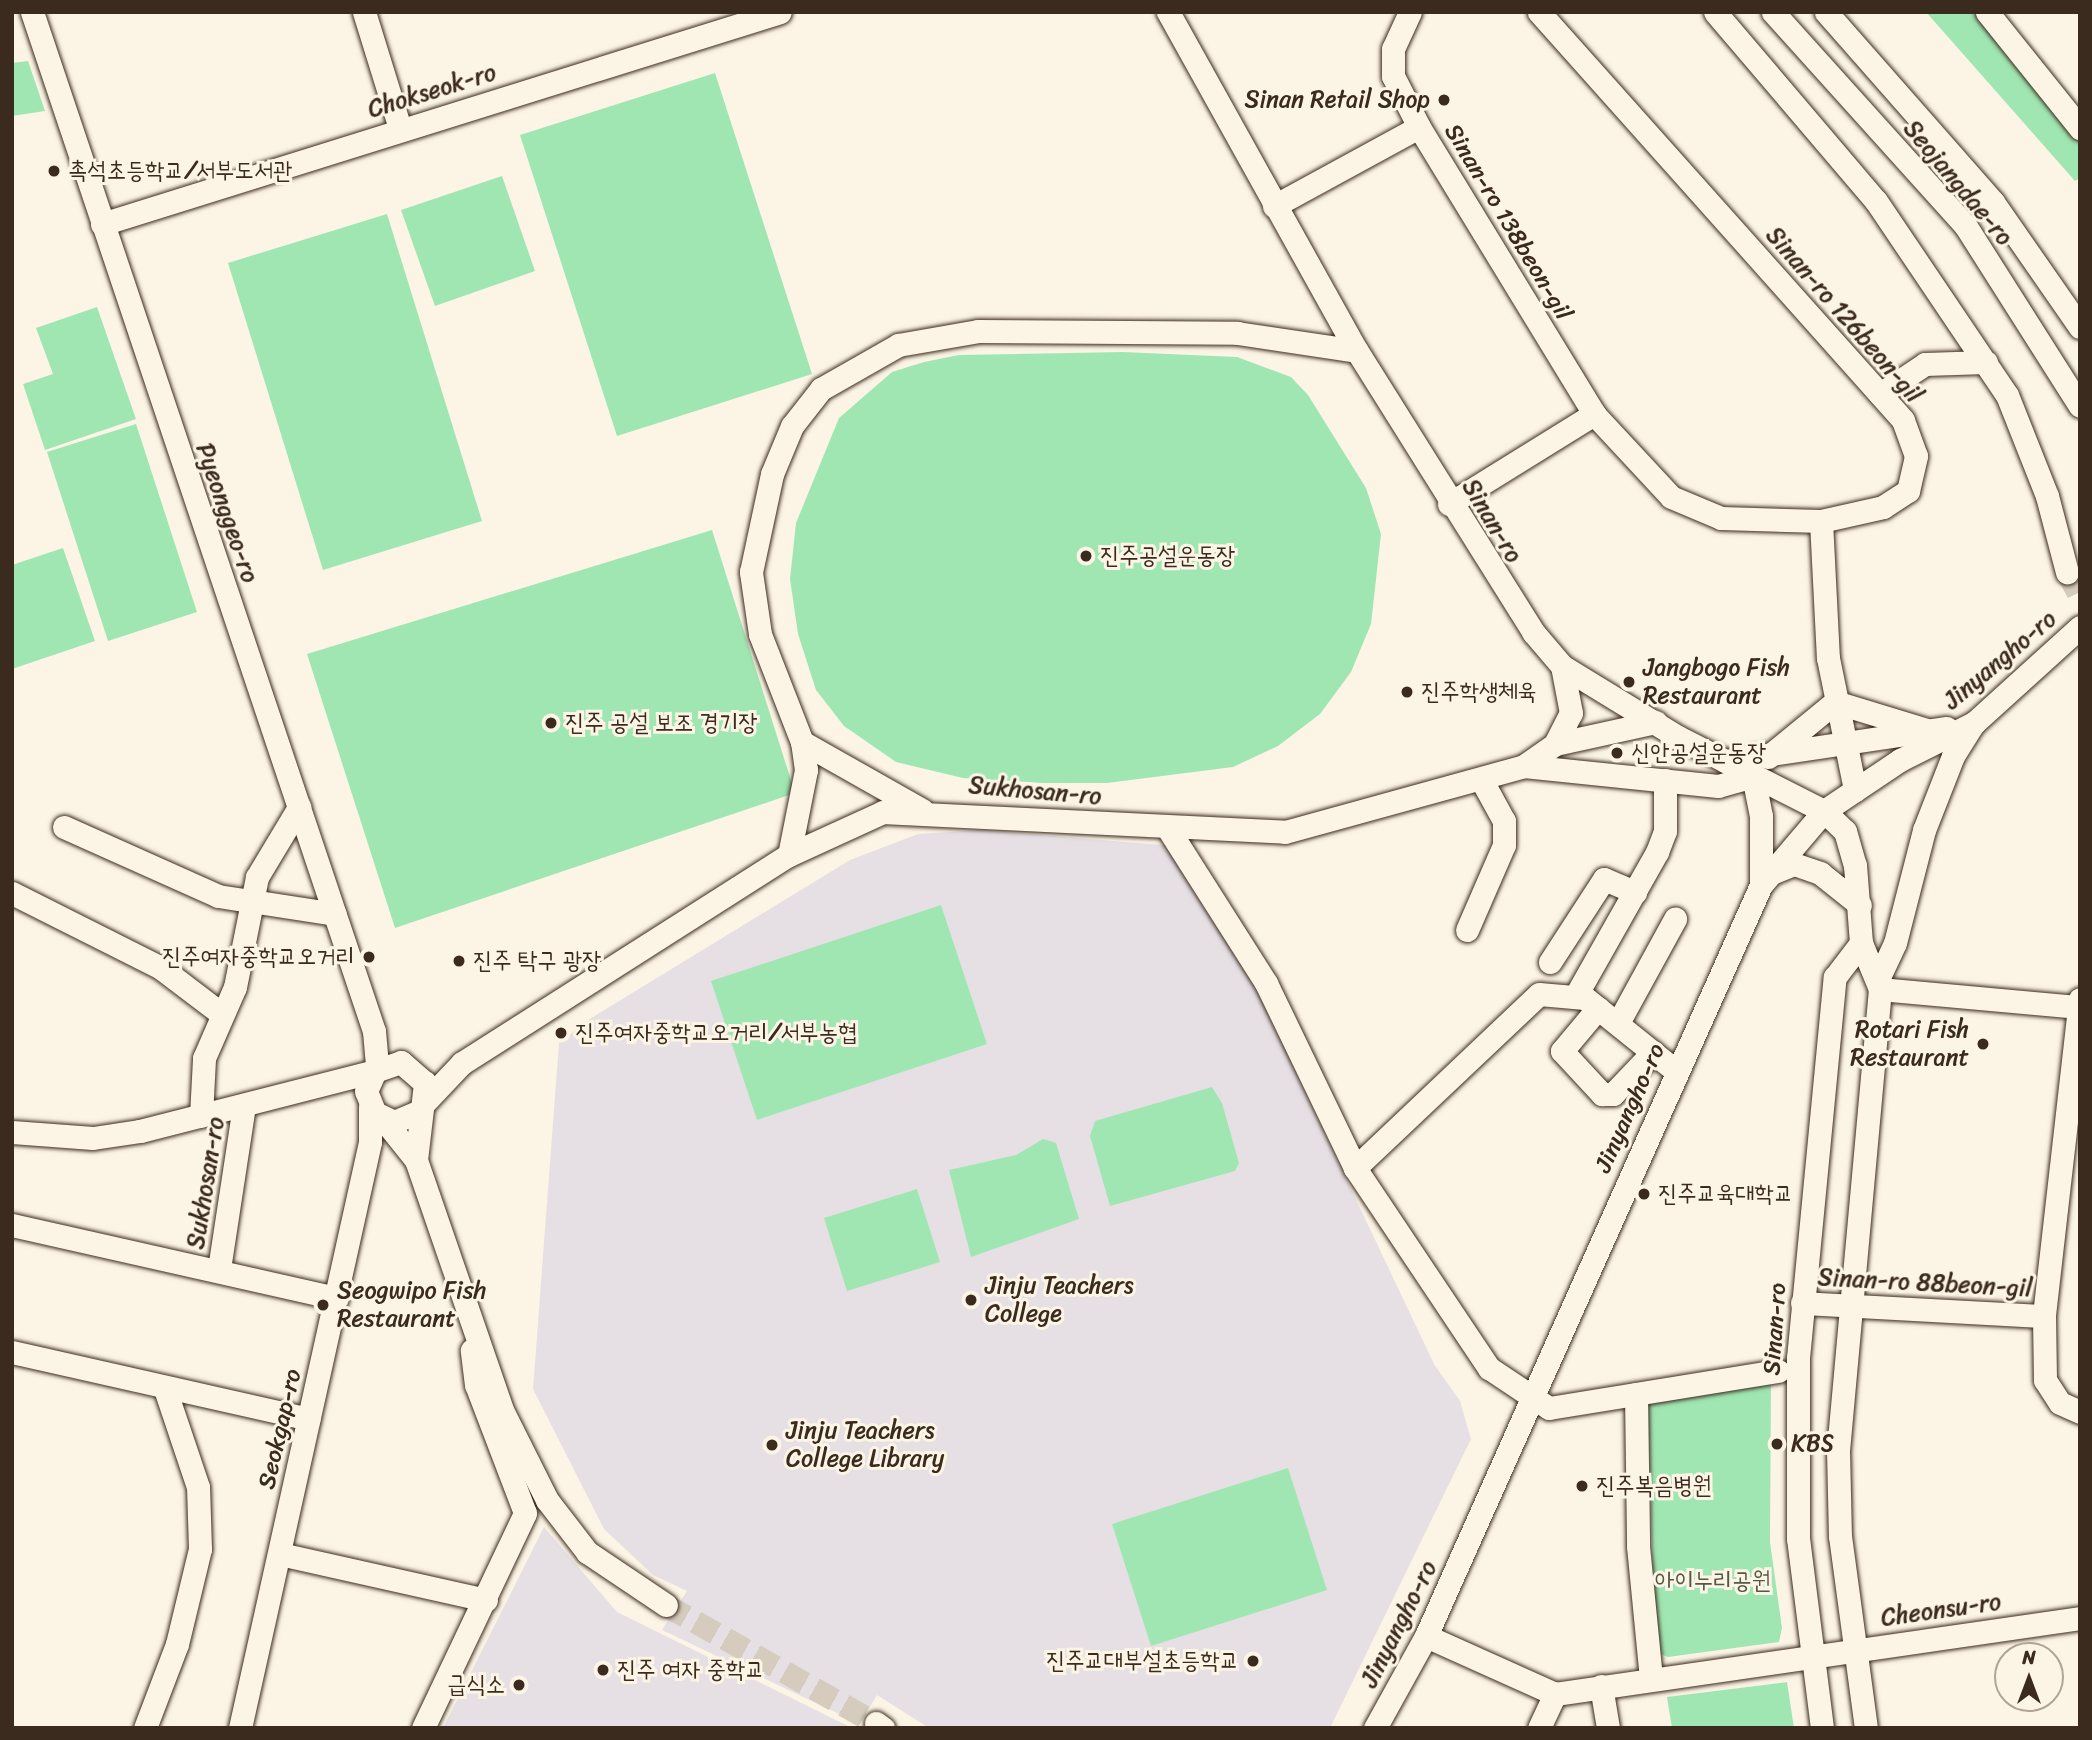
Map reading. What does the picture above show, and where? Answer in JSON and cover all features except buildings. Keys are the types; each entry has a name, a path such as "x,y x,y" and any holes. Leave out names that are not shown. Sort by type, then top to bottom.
{"street":[{"name":"Pyeonggeo-ro","path":"32,12 374,1031"},
{"path":"365,12 400,128"},
{"name":"Chokseok-ro","path":"102,224 400,128 780,12"},
{"name":"Sinan-ro","path":"1168,12 1357,351 1504,593 1562,666 1725,761 1760,767"},
{"path":"1410,12 1393,49 1393,76 1419,127"},
{"name":"Sinan-ro 126beon-gil","path":"1539,12 1903,420 1916,456 1908,491 1883,507 1821,521 1721,518 1671,497 1594,414"},
{"path":"1715,12 1877,201 2007,395 2047,496 2067,572"},
{"name":"Seojangdae-ro","path":"1773,12 1965,225 2080,406"},
{"name":"Seojangdae-ro","path":"1826,12 1993,202 2080,327"},
{"path":"1987,12 2080,128"},
{"name":"Sinan-ro 138beon-gil","path":"1274,206 1419,127 1594,414"},
{"path":"789,855 805,794 803,742 760,634 751,572 772,474 792,426 821,388 898,345 978,331 1237,333 1357,351"},
{"path":"1880,394 1925,364 1986,362"},
{"path":"1449,504 1594,414"},
{"path":"1821,521 1821,593 1842,747 1855,790"},
{"name":"Jinyangho-ro","path":"1375,1728 1426,1636 1532,1401 1675,1070 1765,879 1824,811 1855,790 1974,723 2077,628"},
{"path":"1555,744 1571,713 1562,666"},
{"path":"1835,702 1930,731"},
{"path":"1760,767 1835,702"},
{"name":"Sukhosan-ro","path":"462,1063 789,855 883,812 922,810 1167,827 1313,828 1524,766 1555,744 1656,722"},
{"path":"1524,766 1718,786 1760,767 1842,747 1974,723"},
{"path":"1866,1728 1854,1648 1838,1450 1847,1305 1880,982 1895,943 1924,830 1953,756 1974,723"},
{"path":"803,742 922,810"},
{"path":"1760,767 1824,811 1845,831 1860,905 1861,943 1880,982"},
{"path":"1760,767 1765,879 1794,864 1820,873 1860,905"},
{"path":"1467,930 1504,845 1504,821 1481,779"},
{"path":"1575,997 1635,892 1665,831 1665,780"},
{"path":"201,1116 204,1058 219,1012 235,987 251,904 269,849 299,807"},
{"path":"64,827 218,896 251,904 335,914"},
{"path":"1167,827 1266,983 1355,1168 1489,1368 1532,1401 1549,1408 1778,1371"},
{"path":"1550,962 1604,879 1635,892"},
{"path":"12,893 161,968 219,1012"},
{"path":"1618,1024 1675,919"},
{"name":"Sinan-ro","path":"1822,1728 1810,1654 1796,1453 1802,1303 1835,977 1861,943"},
{"path":"1880,982 2078,1003"},
{"path":"1355,1168 1539,994 1575,997 1598,1008 1675,1070"},
{"name":"Sinan-ro 88beon-gil","path":"2078,1003 2045,1316 2045,1380 2060,1402 2080,1412"},
{"path":"1598,1008 1562,1051 1602,1094 1614,1094 1653,1052"},
{"path":"374,1031 412,1066 425,1083 416,1160"},
{"path":"374,1031 375,1111"},
{"path":"376,1070 462,1063"},
{"path":"375,1111 404,1121 422,1107 462,1063"},
{"name":"Sukhosan-ro","path":"12,1132 93,1138 244,1106 376,1070"},
{"path":"336,1080 375,1111 416,1160 502,1410 547,1500 587,1552 666,1605"},
{"name":"Sukhosan-ro","path":"219,1269 244,1106"},
{"name":"Seokgap-ro","path":"240,1728 337,1298 375,1111"},
{"path":"12,1225 219,1269 337,1298"},
{"name":"Sinan-ro 88beon-gil","path":"1802,1303 2045,1316"},
{"path":"423,1728 525,1513 476,1385 469,1312"},
{"path":"12,1352 165,1389 309,1419"},
{"path":"145,1728 177,1644 200,1549 198,1487 165,1389"},
{"path":"1636,1394 1639,1546 1651,1678"},
{"path":"280,1554 486,1600"},
{"name":"Cheonsu-ro","path":"1555,1694 1810,1654 2080,1618"},
{"path":"1426,1636 1555,1694 1539,1728"},
{"path":"1601,1686 1608,1728"}],"shaded area":[{"name":"Jinju Teachers College","path":"980,830 1174,846 1251,978 1434,1364 1460,1401 1471,1439 1330,1728 929,1728 877,1695 860,1724 662,1630 687,1591 653,1575 604,1529 533,1389 559,1043 588,1020 850,860 918,834"},
{"name":"진주 여자 중학교","path":"544,1527 617,1612 852,1728 443,1728"}],"green space":[{"path":"1926,12 1984,12 2080,125 2080,178 2075,181"},
{"path":"28,61 45,111 12,116 12,63"},
{"path":"715,73 812,374 617,436 520,135"},
{"path":"502,176 535,271 435,306 401,210"},
{"path":"387,214 482,521 323,570 228,263"},
{"path":"97,307 136,419 45,450 23,384 53,374 36,328"},
{"name":"진주공설운동장","path":"1123,352 1237,357 1291,377 1308,395 1366,488 1381,534 1371,624 1351,672 1320,714 1278,746 1233,767 1107,783 1043,783 963,778 896,762 844,726 816,690 798,634 790,579 796,523 839,418 892,372 924,362 959,355"},
{"path":"136,424 197,612 108,641 47,452"},
{"name":"진주 공설 보조 경기장","path":"712,530 795,793 395,928 307,654"},
{"path":"63,548 95,641 12,669 12,565"},
{"path":"941,905 987,1044 757,1120 711,981"},
{"path":"1212,1087 1222,1103 1239,1163 1235,1171 1110,1206 1090,1136 1095,1121"},
{"path":"1043,1139 1056,1143 1079,1219 971,1257 949,1170 1016,1155"},
{"path":"917,1189 940,1262 847,1291 824,1218"},
{"name":"아이누리공원","path":"1771,1379 1770,1542 1782,1628 1779,1642 1668,1657 1655,1652 1648,1397"},
{"path":"1288,1468 1327,1590 1151,1646 1112,1524"},
{"path":"1787,1682 1794,1728 1672,1728 1667,1697"}],"tunnel":[{"path":"2067,572 2080,595"},
{"path":"666,1605 876,1723"}],"place":[{"name":"Sinan Retail Shop","path":"1444,100"},
{"name":"촉석초등학교/서부도서관","path":"54,171"},
{"name":"진주공설운동장","path":"1086,556"},
{"name":"Jangbogo Fish Restaurant","path":"1629,682"},
{"name":"진주학생체육","path":"1407,692"},
{"name":"진주 공설 보조 경기장","path":"551,723"},
{"name":"신안공설운동장","path":"1617,753"},
{"name":"진주여자중학교오거리","path":"369,957"},
{"name":"진주 탁구 광장","path":"459,961"},
{"name":"진주여자중학교오거리/서부농협","path":"561,1033"},
{"name":"Rotari Fish Restaurant","path":"1983,1044"},
{"name":"진주교육대학교","path":"1644,1194"},
{"name":"Jinju Teachers College","path":"971,1300"},
{"name":"Seogwipo Fish Restaurant","path":"323,1305"},
{"name":"KBS","path":"1777,1444"},
{"name":"Jinju Teachers College Library","path":"772,1445"},
{"name":"진주복음병원","path":"1582,1486"},
{"name":"진주교대부설초등학교","path":"1253,1661"},
{"name":"진주 여자 중학교","path":"603,1670"},
{"name":"급식소","path":"519,1685"}]}
